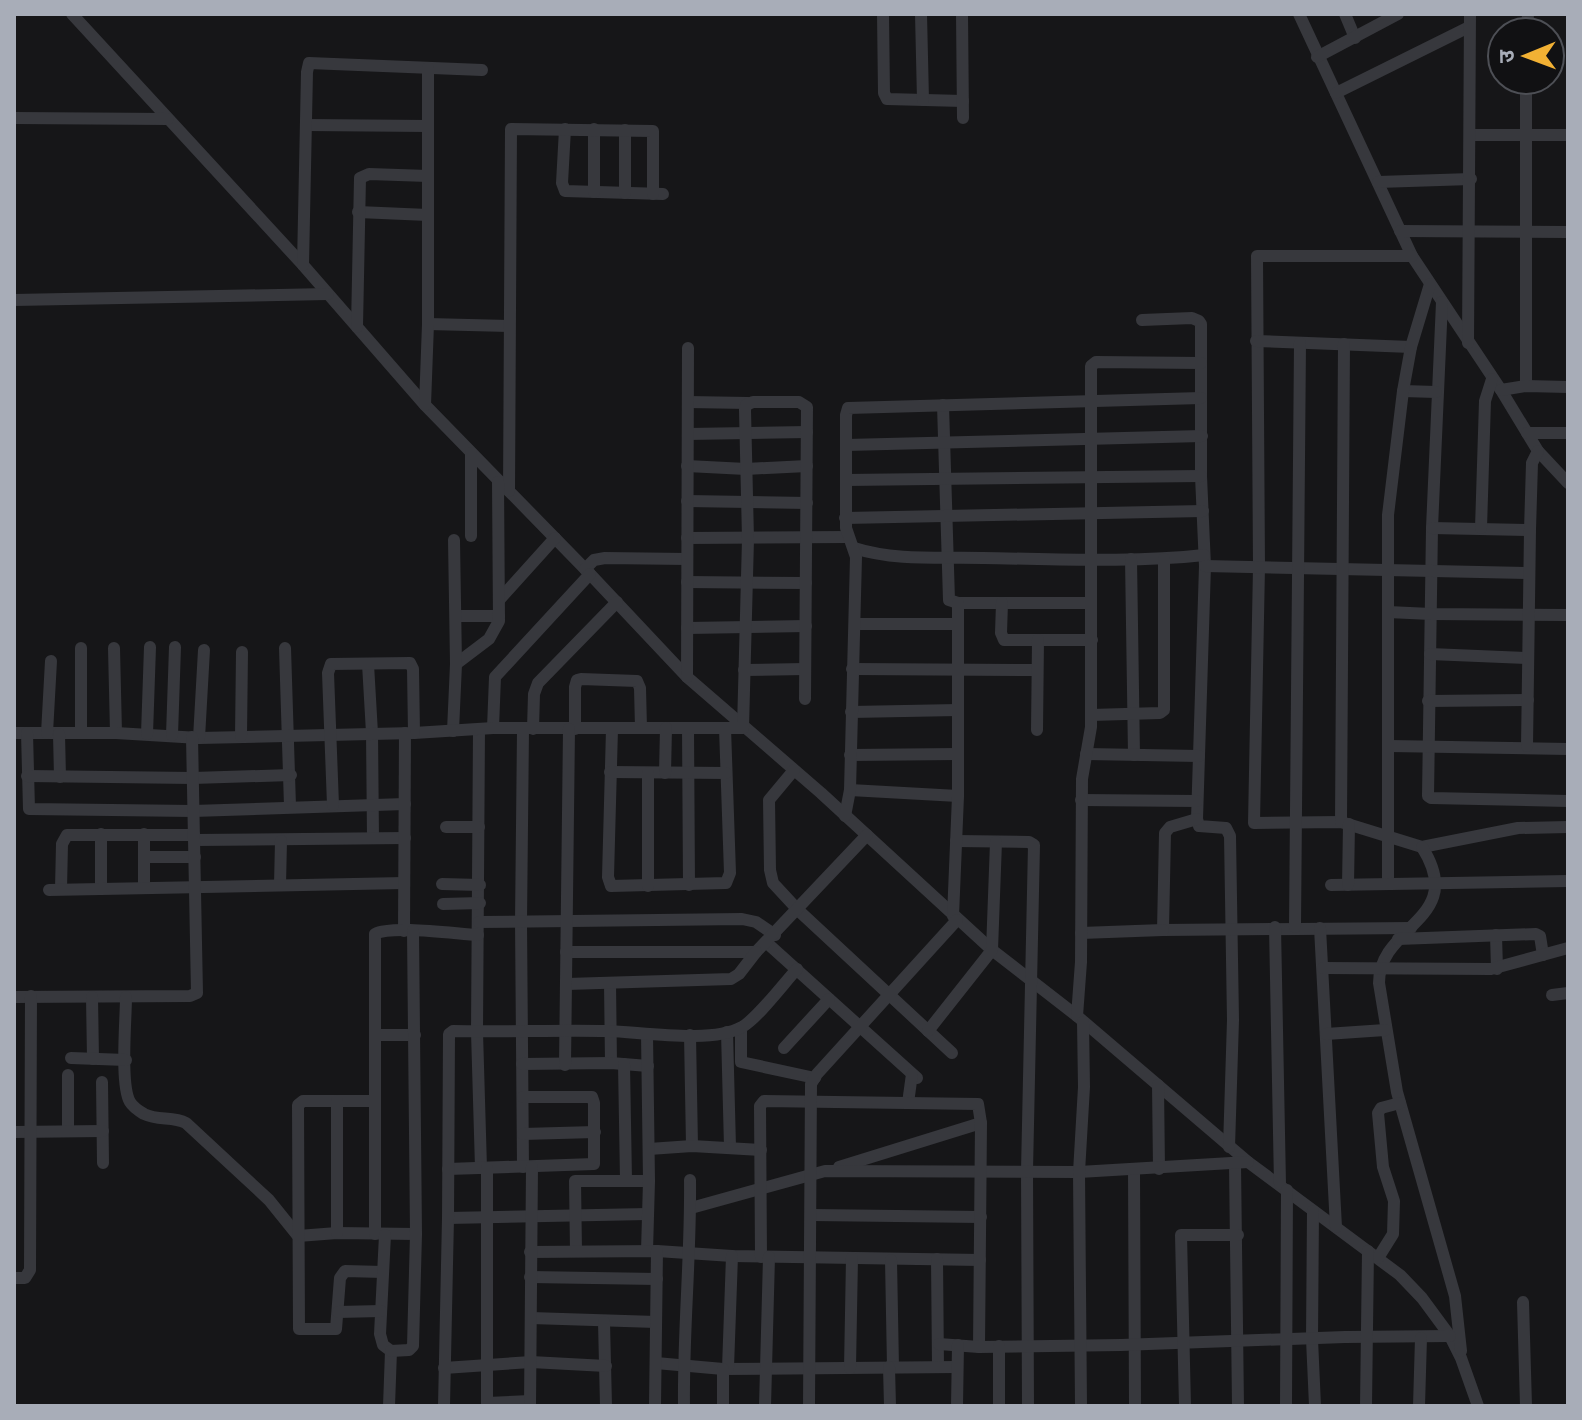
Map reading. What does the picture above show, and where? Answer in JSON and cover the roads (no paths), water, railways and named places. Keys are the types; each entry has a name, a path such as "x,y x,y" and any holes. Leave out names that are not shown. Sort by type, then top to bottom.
{"street":[{"path":"72,14 303,265 425,405 687,677 867,835 955,918 1158,1085 1229,1147 1242,1163 1284,1187 1400,1275 1422,1298 1450,1336 1478,1406"},
{"path":"883,14 885,97 963,101"},
{"path":"921,14 923,100"},
{"path":"962,14 963,118"},
{"path":"1299,14 1412,256 1538,451 1568,483"},
{"path":"1345,14 1355,38"},
{"path":"1317,57 1398,14"},
{"path":"1336,93 1470,20 1468,344"},
{"path":"303,265 309,63 482,70"},
{"path":"425,405 428,68"},
{"path":"1526,96 1526,386"},
{"path":"14,118 168,119"},
{"path":"306,125 428,126"},
{"path":"509,491 511,129 565,129 594,129 653,131 658,194 570,192 563,188 565,129"},
{"path":"594,129 594,192"},
{"path":"625,130 625,193"},
{"path":"1470,135 1568,135"},
{"path":"357,327 359,182 364,175 428,176"},
{"path":"1378,182 1471,179"},
{"path":"358,212 428,215"},
{"path":"1400,231 1568,232"},
{"path":"1254,823 1259,567 1257,256 1412,256"},
{"path":"1388,884 1389,503 1411,347 1430,284"},
{"path":"14,300 328,294"},
{"path":"1442,302 1432,528 1428,796 1568,801"},
{"path":"1142,320 1192,318 1199,321 1205,561 1197,819 1202,827 1296,821 1345,823 1422,847 1518,828 1568,827"},
{"path":"428,324 509,326"},
{"path":"1256,341 1411,347"},
{"path":"1295,927 1300,343"},
{"path":"1344,344 1342,570 1348,885"},
{"path":"687,677 688,348"},
{"path":"1081,1406 1079,1172 1084,1087 1080,1019 1081,800 1091,715 1093,363 1201,363"},
{"path":"1481,528 1485,401 1492,379"},
{"path":"1501,390 1526,386 1568,387"},
{"path":"1403,391 1436,392"},
{"path":"845,816 850,790 855,624 851,542 845,518 848,408 1201,398"},
{"path":"688,402 804,403 807,411 805,699"},
{"path":"743,728 748,539 745,410 748,403"},
{"path":"943,405 947,595 952,602 1091,603"},
{"path":"688,434 807,432"},
{"path":"1527,433 1568,433"},
{"path":"846,445 1202,436"},
{"path":"1527,746 1532,463 1538,451"},
{"path":"471,453 471,536"},
{"path":"687,466 746,469 807,466"},
{"path":"846,480 1201,476"},
{"path":"456,664 496,630 500,599 498,482"},
{"path":"687,501 807,503"},
{"path":"845,518 1203,511"},
{"path":"1432,528 1530,530"},
{"path":"500,599 555,538"},
{"path":"687,538 806,538 851,542 880,556 1164,559 1300,569 1529,573"},
{"path":"453,731 456,664 454,540"},
{"path":"617,602 538,683 528,729 521,922 523,1134 531,1215 530,1404 487,1404 486,1216 477,1032 479,827 486,728 495,677 588,572 594,560 687,559"},
{"path":"1131,559 1134,755"},
{"path":"1091,715 1160,713 1164,710 1164,559"},
{"path":"687,582 806,583"},
{"path":"809,1406 812,1215 818,1172 810,1091 815,1078 891,995 955,918 958,603"},
{"path":"1002,603 1002,639 1092,640"},
{"path":"1388,612 1568,615"},
{"path":"456,616 499,616"},
{"path":"855,624 958,624"},
{"path":"687,628 806,626"},
{"path":"1037,730 1038,640"},
{"path":"147,734 150,647"},
{"path":"172,735 175,647"},
{"path":"81,648 81,733"},
{"path":"114,648 116,733"},
{"path":"285,648 290,806"},
{"path":"14,997 190,996 197,993 193,778 204,650"},
{"path":"241,736 242,652"},
{"path":"1430,654 1528,658"},
{"path":"51,661 53,734 60,777"},
{"path":"333,805 328,668 334,664 412,665 404,883 415,1035 413,1346 409,1350 391,1351"},
{"path":"368,664 373,838"},
{"path":"744,670 805,669"},
{"path":"852,669 1037,670"},
{"path":"565,1065 565,922 572,729 577,680 637,681 641,728"},
{"path":"1428,701 1528,700"},
{"path":"851,712 958,710"},
{"path":"405,804 193,811 29,809 21,733 116,733 196,738 486,728 743,728"},
{"path":"665,773 666,728"},
{"path":"688,728 689,885"},
{"path":"612,729 608,883 611,886 648,886 721,884 728,880 725,728"},
{"path":"1390,746 1568,749"},
{"path":"850,755 958,754"},
{"path":"1086,754 1199,756"},
{"path":"794,770 769,800 773,883 952,1053"},
{"path":"610,772 726,773"},
{"path":"648,773 648,886"},
{"path":"27,776 193,778 291,775"},
{"path":"850,790 958,796"},
{"path":"1081,800 1197,801"},
{"path":"1163,930 1165,833 1170,827 1197,819"},
{"path":"446,827 479,827"},
{"path":"1222,827 1230,836 1233,1020 1229,1147"},
{"path":"404,883 55,890 64,838 73,833 281,841 405,838"},
{"path":"101,834 101,888"},
{"path":"144,834 144,887"},
{"path":"567,984 731,979 867,835"},
{"path":"280,885 281,841"},
{"path":"956,841 1029,842 1034,845 1027,1171 1028,1406"},
{"path":"928,1031 992,950 996,842"},
{"path":"1422,847 1428,856 1435,884 1430,906 1398,939 1385,956 1379,971 1385,1030 1400,1103 1455,1296 1461,1358"},
{"path":"144,857 195,857"},
{"path":"1331,885 1568,881"},
{"path":"442,884 480,885"},
{"path":"443,904 480,903"},
{"path":"389,1406 391,1351 380,1340 383,1272 374,1101 375,934 381,931 479,928 521,922 742,919 756,922 797,969 914,1076 908,1103"},
{"path":"1081,933 1275,927 1411,928"},
{"path":"1275,927 1284,1187 1286,1406"},
{"path":"1320,928 1336,1227"},
{"path":"1496,935 1497,969"},
{"path":"1398,939 1539,935 1543,955"},
{"path":"1323,968 1379,971 1497,969 1568,948"},
{"path":"566,952 756,952"},
{"path":"444,1406 448,1037 453,1031 566,1030 690,1035 727,1032 741,1028 797,969"},
{"path":"610,983 626,1180"},
{"path":"1552,995 1568,993"},
{"path":"14,1278 25,1278 30,1270 31,996"},
{"path":"92,997 93,1059"},
{"path":"126,997 127,1093 136,1108 150,1116 186,1123 269,1200 298,1236"},
{"path":"784,1048 829,999"},
{"path":"741,1028 741,1062 815,1078"},
{"path":"1326,1034 1385,1030"},
{"path":"727,1032 730,1147"},
{"path":"647,1034 648,1214 657,1279 655,1406"},
{"path":"375,1035 415,1035"},
{"path":"690,1035 692,1146"},
{"path":"71,1058 126,1060"},
{"path":"522,1064 618,1063 648,1066"},
{"path":"68,1075 68,1131"},
{"path":"102,1082 103,1163"},
{"path":"1158,1085 1159,1169"},
{"path":"448,1169 594,1164 592,1097 523,1097"},
{"path":"765,1406 761,1103 769,1100 978,1104 981,1123 979,1347"},
{"path":"374,1101 303,1101 298,1105 299,1329 334,1330 345,1271 383,1272"},
{"path":"337,1101 337,1233"},
{"path":"1366,1406 1373,1254 1393,1234 1394,1201 1383,1167 1378,1113 1381,1108 1400,1103"},
{"path":"691,1208 981,1123"},
{"path":"14,1132 103,1131"},
{"path":"523,1134 595,1132"},
{"path":"649,1149 692,1146 761,1150"},
{"path":"889,1152 893,1172"},
{"path":"818,1172 1079,1172 1242,1163"},
{"path":"1238,1406 1238,1235 1242,1163"},
{"path":"574,1166 576,1251"},
{"path":"1134,1170 1135,1406"},
{"path":"684,1406 690,1180"},
{"path":"575,1181 649,1181"},
{"path":"1313,1211 1315,1406"},
{"path":"448,1218 648,1214"},
{"path":"812,1215 981,1217"},
{"path":"298,1236 416,1234"},
{"path":"1185,1406 1181,1235 1238,1235"},
{"path":"530,1252 652,1251 765,1257 980,1260"},
{"path":"723,1406 732,1256"},
{"path":"850,1368 852,1258"},
{"path":"937,1259 938,1367"},
{"path":"890,1406 891,1260"},
{"path":"530,1277 657,1279"},
{"path":"1523,1302 1526,1406"},
{"path":"338,1312 381,1311"},
{"path":"531,1318 656,1322"},
{"path":"604,1322 606,1406"},
{"path":"939,1344 979,1347 1133,1345 1450,1336"},
{"path":"1419,1406 1421,1338"},
{"path":"957,1406 958,1345"},
{"path":"999,1346 999,1406"},
{"path":"444,1368 531,1362 606,1366"},
{"path":"656,1363 765,1369 957,1367"}]}
